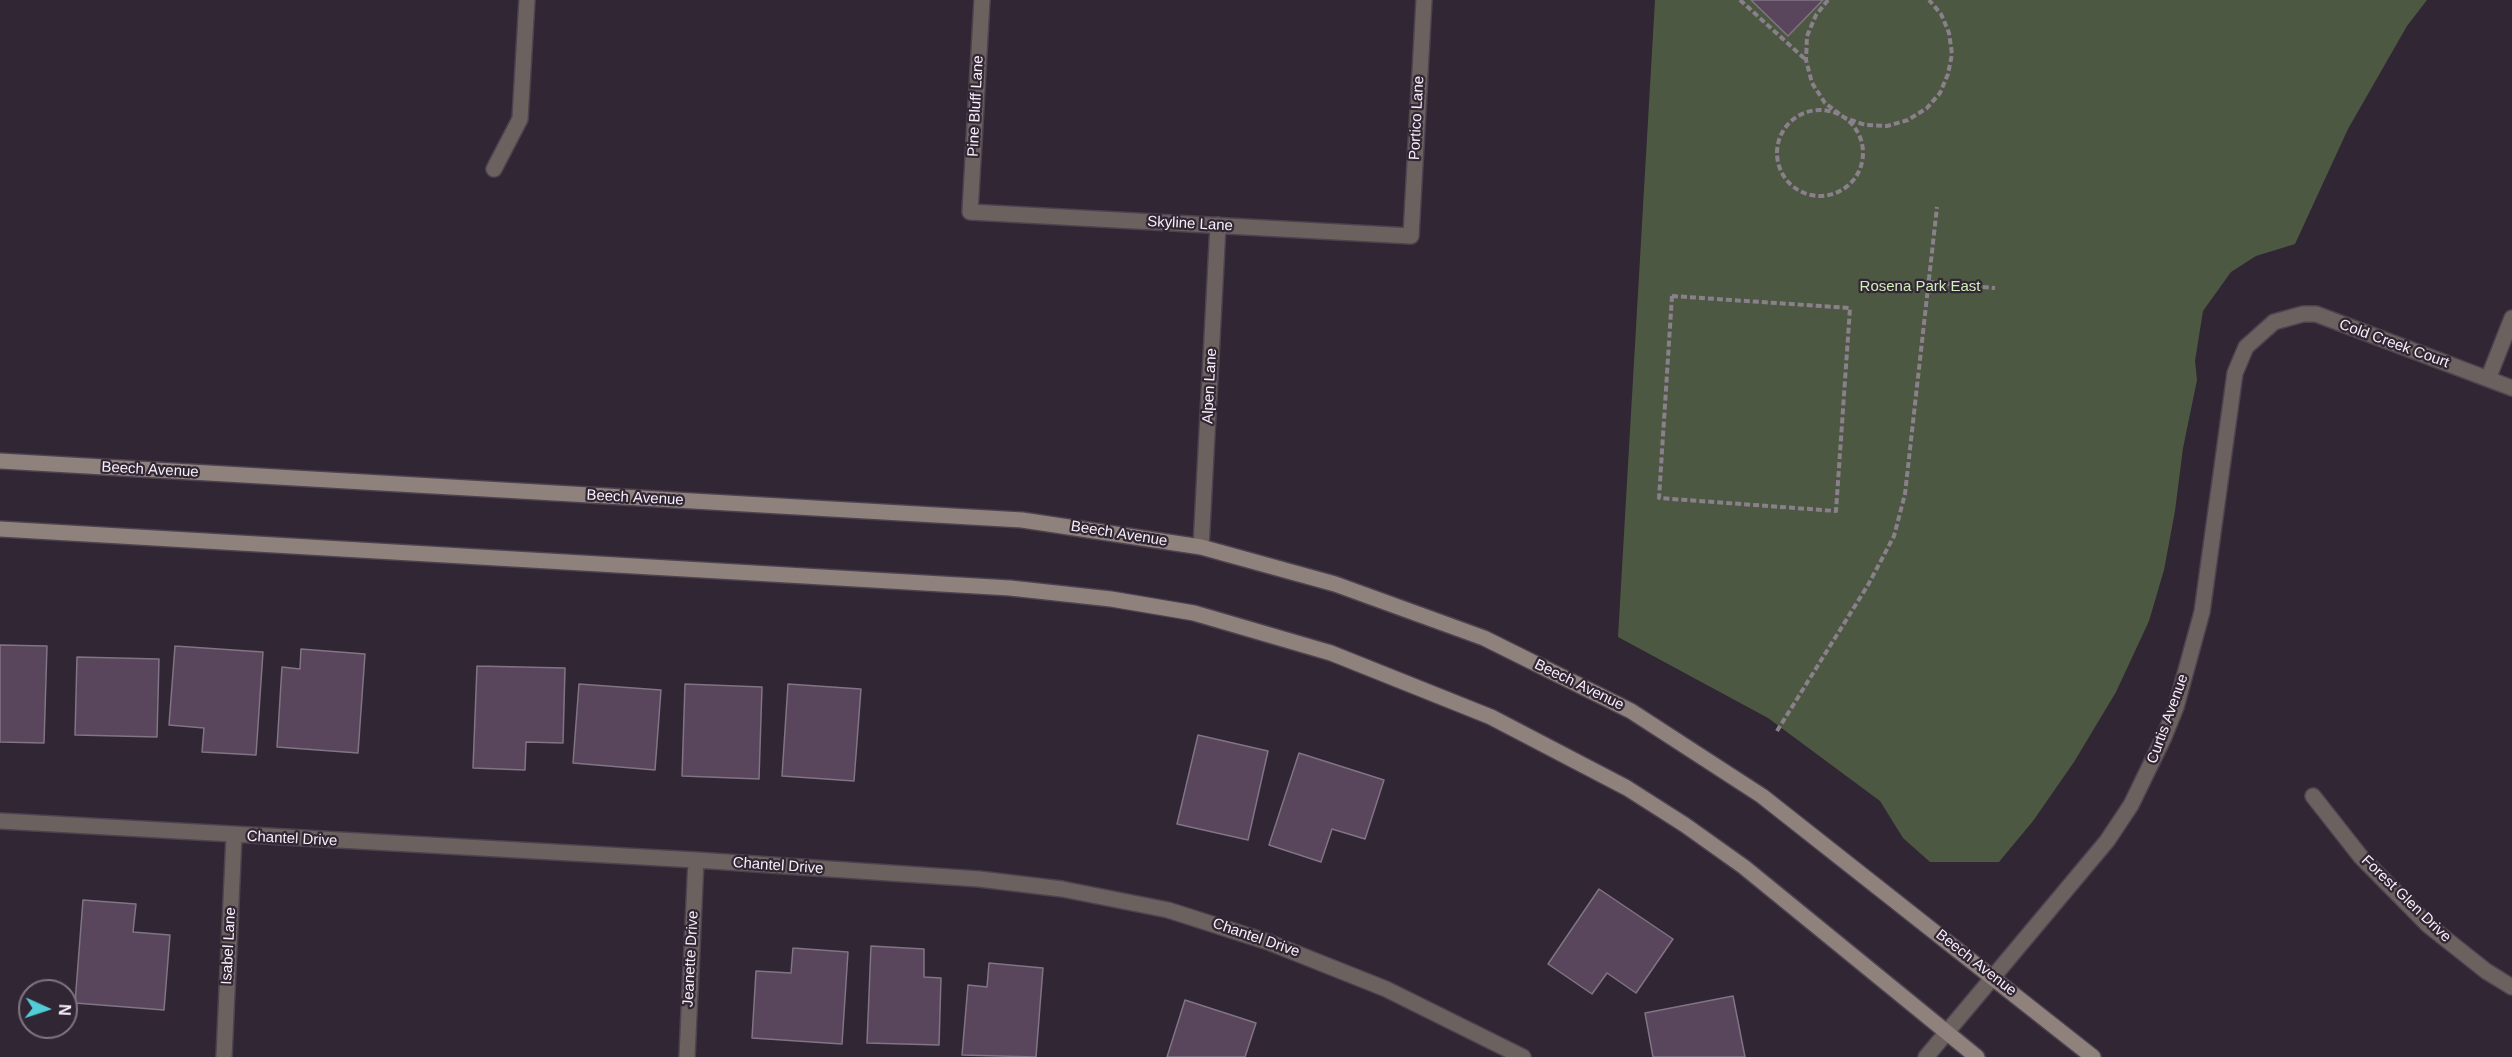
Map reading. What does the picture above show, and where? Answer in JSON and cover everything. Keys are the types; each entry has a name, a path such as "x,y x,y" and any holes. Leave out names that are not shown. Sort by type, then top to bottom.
{"main road":[{"name":"Beech Avenue","path":"0,461 1022,520 1201,547 1335,584 1484,638 1631,711 1762,796 1994,976 2093,1057"},
{"path":"0,529 1010,588 1111,599 1194,613 1331,652 1470,708 1627,788 1744,867 1977,1057"}],"street":[{"path":"494,169 520,119 528,0"},
{"name":"Pine Bluff Lane","path":"970,212 982,0"},
{"name":"Portico Lane","path":"1411,236 1424,0"},
{"name":"Skyline Lane","path":"970,212 1411,236"},
{"name":"Alpen Lane","path":"1201,547 1218,225"},
{"name":"Cold Creek Court","path":"2274,322 2303,314 2316,314 2512,388"},
{"path":"2488,379 2512,318"},
{"name":"Curtis Avenue","path":"1926,1057 2107,841 2154,762 2176,707 2202,612 2235,373 2246,347 2274,322"},
{"name":"Forest Glen Drive","path":"2313,796 2361,857 2428,925 2486,971 2512,987"},
{"name":"Chantel Drive","path":"0,821 234,836 696,860 979,879 1108,896 1168,910 1268,942 1386,989 1523,1057"},
{"name":"Isabel Lane","path":"224,1057 234,836"},
{"name":"Jeanette Drive","path":"687,1057 696,860"}],"path":[{"path":"1740,0 1806,60"},
{"path":"1828,0 1814,13 1807,36 1806,60 1812,83 1825,103 1845,117 1855,127 1862,140 1861,168 1853,181 1843,190 1830,195 1802,192 1782,172 1778,145 1783,131 1792,120 1818,110 1845,117 1865,125 1887,126 1908,120 1927,108 1940,93 1948,74 1952,54 1949,33 1941,14 1929,0"},
{"path":"1777,731 1868,585 1894,536 1905,494 1937,207"},
{"path":"1929,282 1995,288"},
{"path":"1672,296 1850,308 1836,511 1659,498 1672,296"}],"green space":[{"name":"Rosena Park East","path":"1655,0 2427,0 2407,26 2348,129 2295,244 2256,256 2231,272 2203,311 2195,361 2197,380 2183,448 2175,511 2164,570 2149,621 2116,692 2074,762 2033,821 1999,862 1930,862 1903,838 1880,801 1768,718 1618,637"}],"building":[{"path":"1751,0 1823,0 1788,36"},
{"path":"0,645 47,646 44,743 0,742"},
{"path":"175,646 263,652 256,755 202,752 204,728 169,725"},
{"path":"301,649 365,654 358,753 277,747 282,667 300,669"},
{"path":"77,657 159,659 157,737 75,735"},
{"path":"477,666 565,668 563,743 526,742 525,770 473,768"},
{"path":"579,684 661,690 655,770 573,763"},
{"path":"685,684 762,687 759,779 682,776"},
{"path":"788,684 861,689 854,781 782,776"},
{"path":"1198,735 1268,751 1248,840 1177,824"},
{"path":"1299,753 1384,780 1365,839 1332,829 1321,862 1269,845"},
{"path":"1599,889 1673,939 1636,993 1607,973 1592,994 1548,964"},
{"path":"83,900 136,904 133,932 170,935 164,1010 78,1003 77,979"},
{"path":"871,946 924,949 924,977 941,978 939,1045 867,1043"},
{"path":"793,948 848,952 842,1044 752,1038 756,971 791,973"},
{"path":"989,963 1043,968 1036,1057 962,1055 968,985 987,987"},
{"path":"1733,996 1745,1057 1653,1057 1645,1013"},
{"path":"1185,1000 1256,1023 1245,1057 1167,1057"}]}
